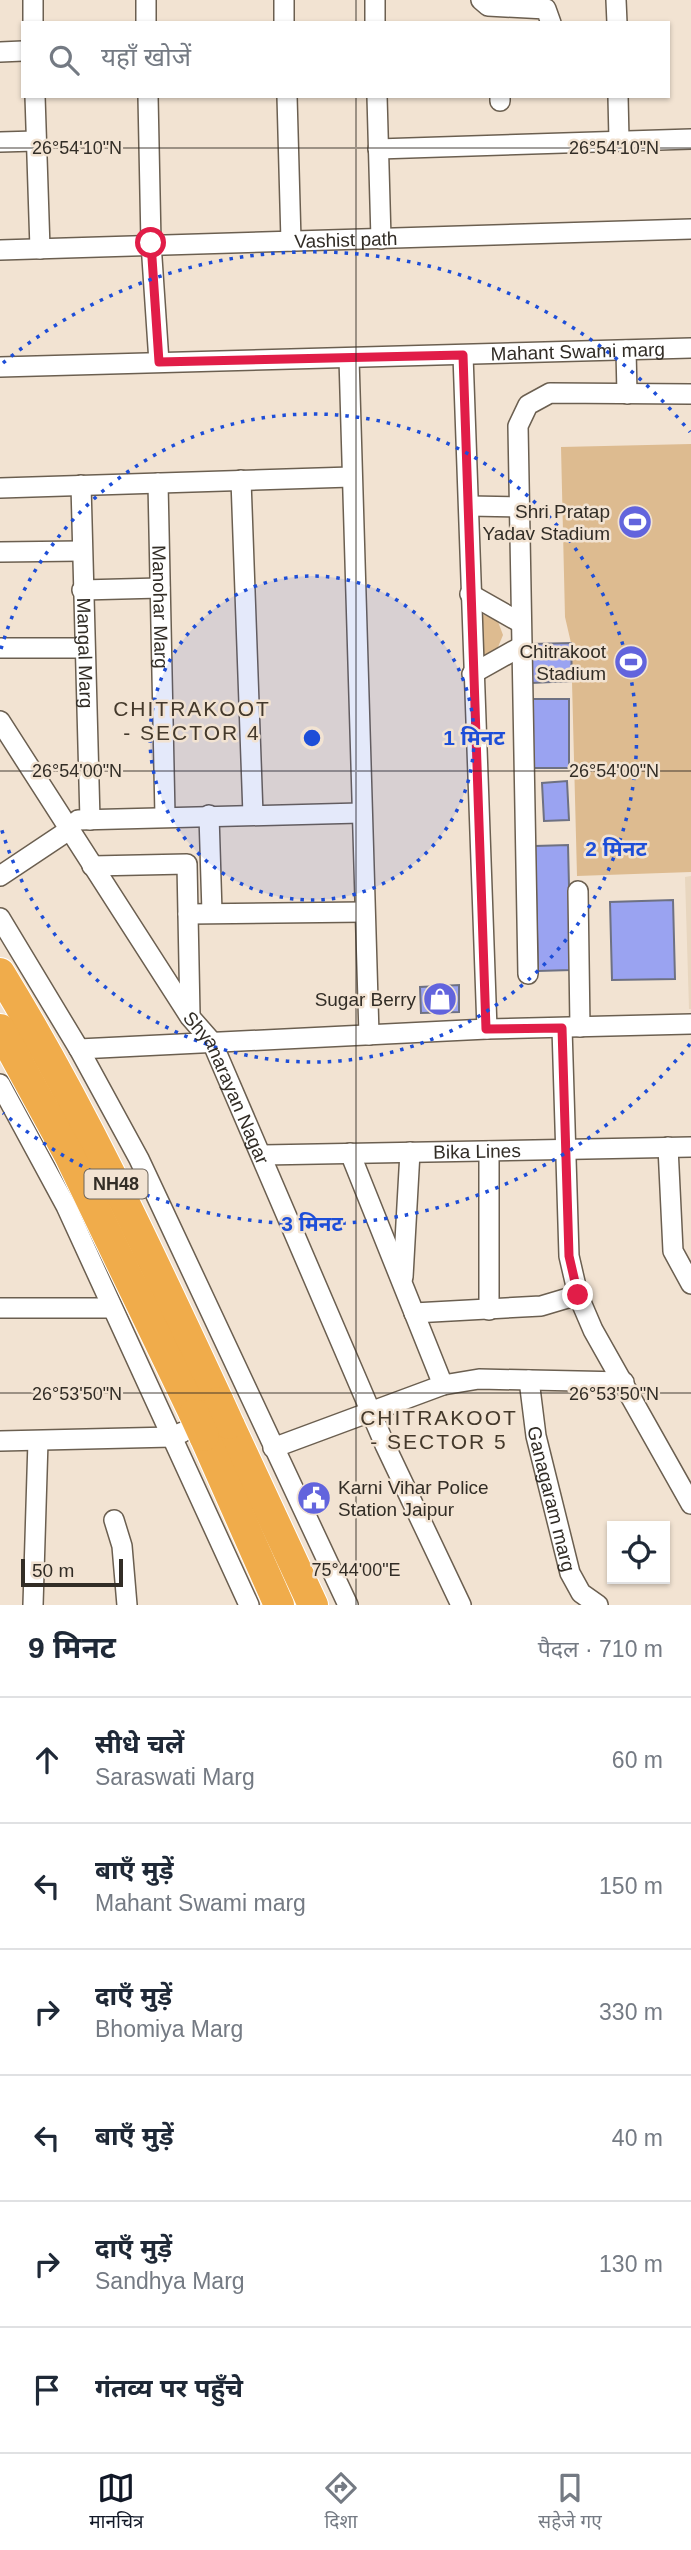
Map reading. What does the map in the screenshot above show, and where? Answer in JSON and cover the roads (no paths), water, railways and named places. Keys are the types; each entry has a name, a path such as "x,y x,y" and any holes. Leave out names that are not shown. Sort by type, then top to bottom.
{"highway":[{"name":"NH48","path":"0,973 37,1034 97,1145 211,1419 279,1605"},
{"name":"NH48","path":"0,1029 313,1605"}],"street":[{"path":"33,0 33,21"},
{"path":"146,0 146,21"},
{"path":"284,0 284,21"},
{"path":"375,0 375,21"},
{"path":"616,0 617,21"},
{"path":"492,10 546,9 550,21"},
{"path":"0,52 21,51"},
{"path":"35,98 40,249"},
{"path":"148,98 151,243 159,362"},
{"path":"287,98 291,241"},
{"path":"377,98 381,239"},
{"path":"618,98 619,140"},
{"path":"378,149 691,139"},
{"path":"0,142 36,141"},
{"name":"Vashist path","path":"0,250 151,243 691,229"},
{"name":"Mahant Swami marg","path":"0,367 691,348"},
{"path":"626,350 627,394"},
{"path":"463,355 486,1029"},
{"path":"349,358 360,813 369,1035"},
{"path":"528,974 519,426 528,405 550,393 691,394"},
{"path":"0,488 351,477"},
{"path":"241,480 253,815"},
{"name":"Manohar Marg","path":"158,483 165,816"},
{"name":"Mangal Marg","path":"81,485 83,648 90,820"},
{"path":"469,506 520,507"},
{"path":"0,552 81,551"},
{"path":"82,590 160,588"},
{"path":"470,594 521,623"},
{"path":"472,674 522,646"},
{"path":"0,648 83,648"},
{"name":"Shyanarayan Nagar","path":"0,721 190,1017 212,1042 263,1155 371,1413 461,1605"},
{"path":"0,876 66,826 90,820 360,813"},
{"path":"209,815 212,913"},
{"path":"92,866 187,863 190,1017"},
{"path":"578,891 565,1148 569,1256 578,1295 593,1330 691,1504"},
{"path":"188,914 364,912"},
{"path":"0,918 79,1049 145,1171 348,1605"},
{"path":"79,1049 486,1029 691,1024"},
{"path":"2,1092 66,1206 249,1605"},
{"path":"668,1147 682,1251 691,1284"},
{"name":"Bika Lines","path":"263,1155 691,1147"},
{"path":"489,1151 489,1310"},
{"path":"402,1285 410,1152"},
{"path":"350,1153 443,1385"},
{"path":"414,1314 541,1306 578,1295"},
{"path":"0,1308 113,1308"},
{"path":"273,1448 443,1385 479,1379 624,1382"},
{"name":"Ganagaram marg","path":"529,1380 536,1436 567,1561 580,1599 598,1605"},
{"path":"0,1441 172,1437 252,1400"},
{"path":"33,1605 38,1441"},
{"path":"114,1520 122,1546 127,1605"}],"place":[{"name":"Shri Pratap Yadav Stadium","path":"635,522"},
{"name":"Chitrakoot Stadium","path":"631,662"},
{"name":"Sugar Berry","path":"440,999"},
{"name":"Karni Vihar Police Station Jaipur","path":"314,1498"}],"district":[{"name":"CHITRAKOOT - SECTOR 4","path":"192,721"},
{"name":"CHITRAKOOT - SECTOR 5","path":"439,1430"}]}
